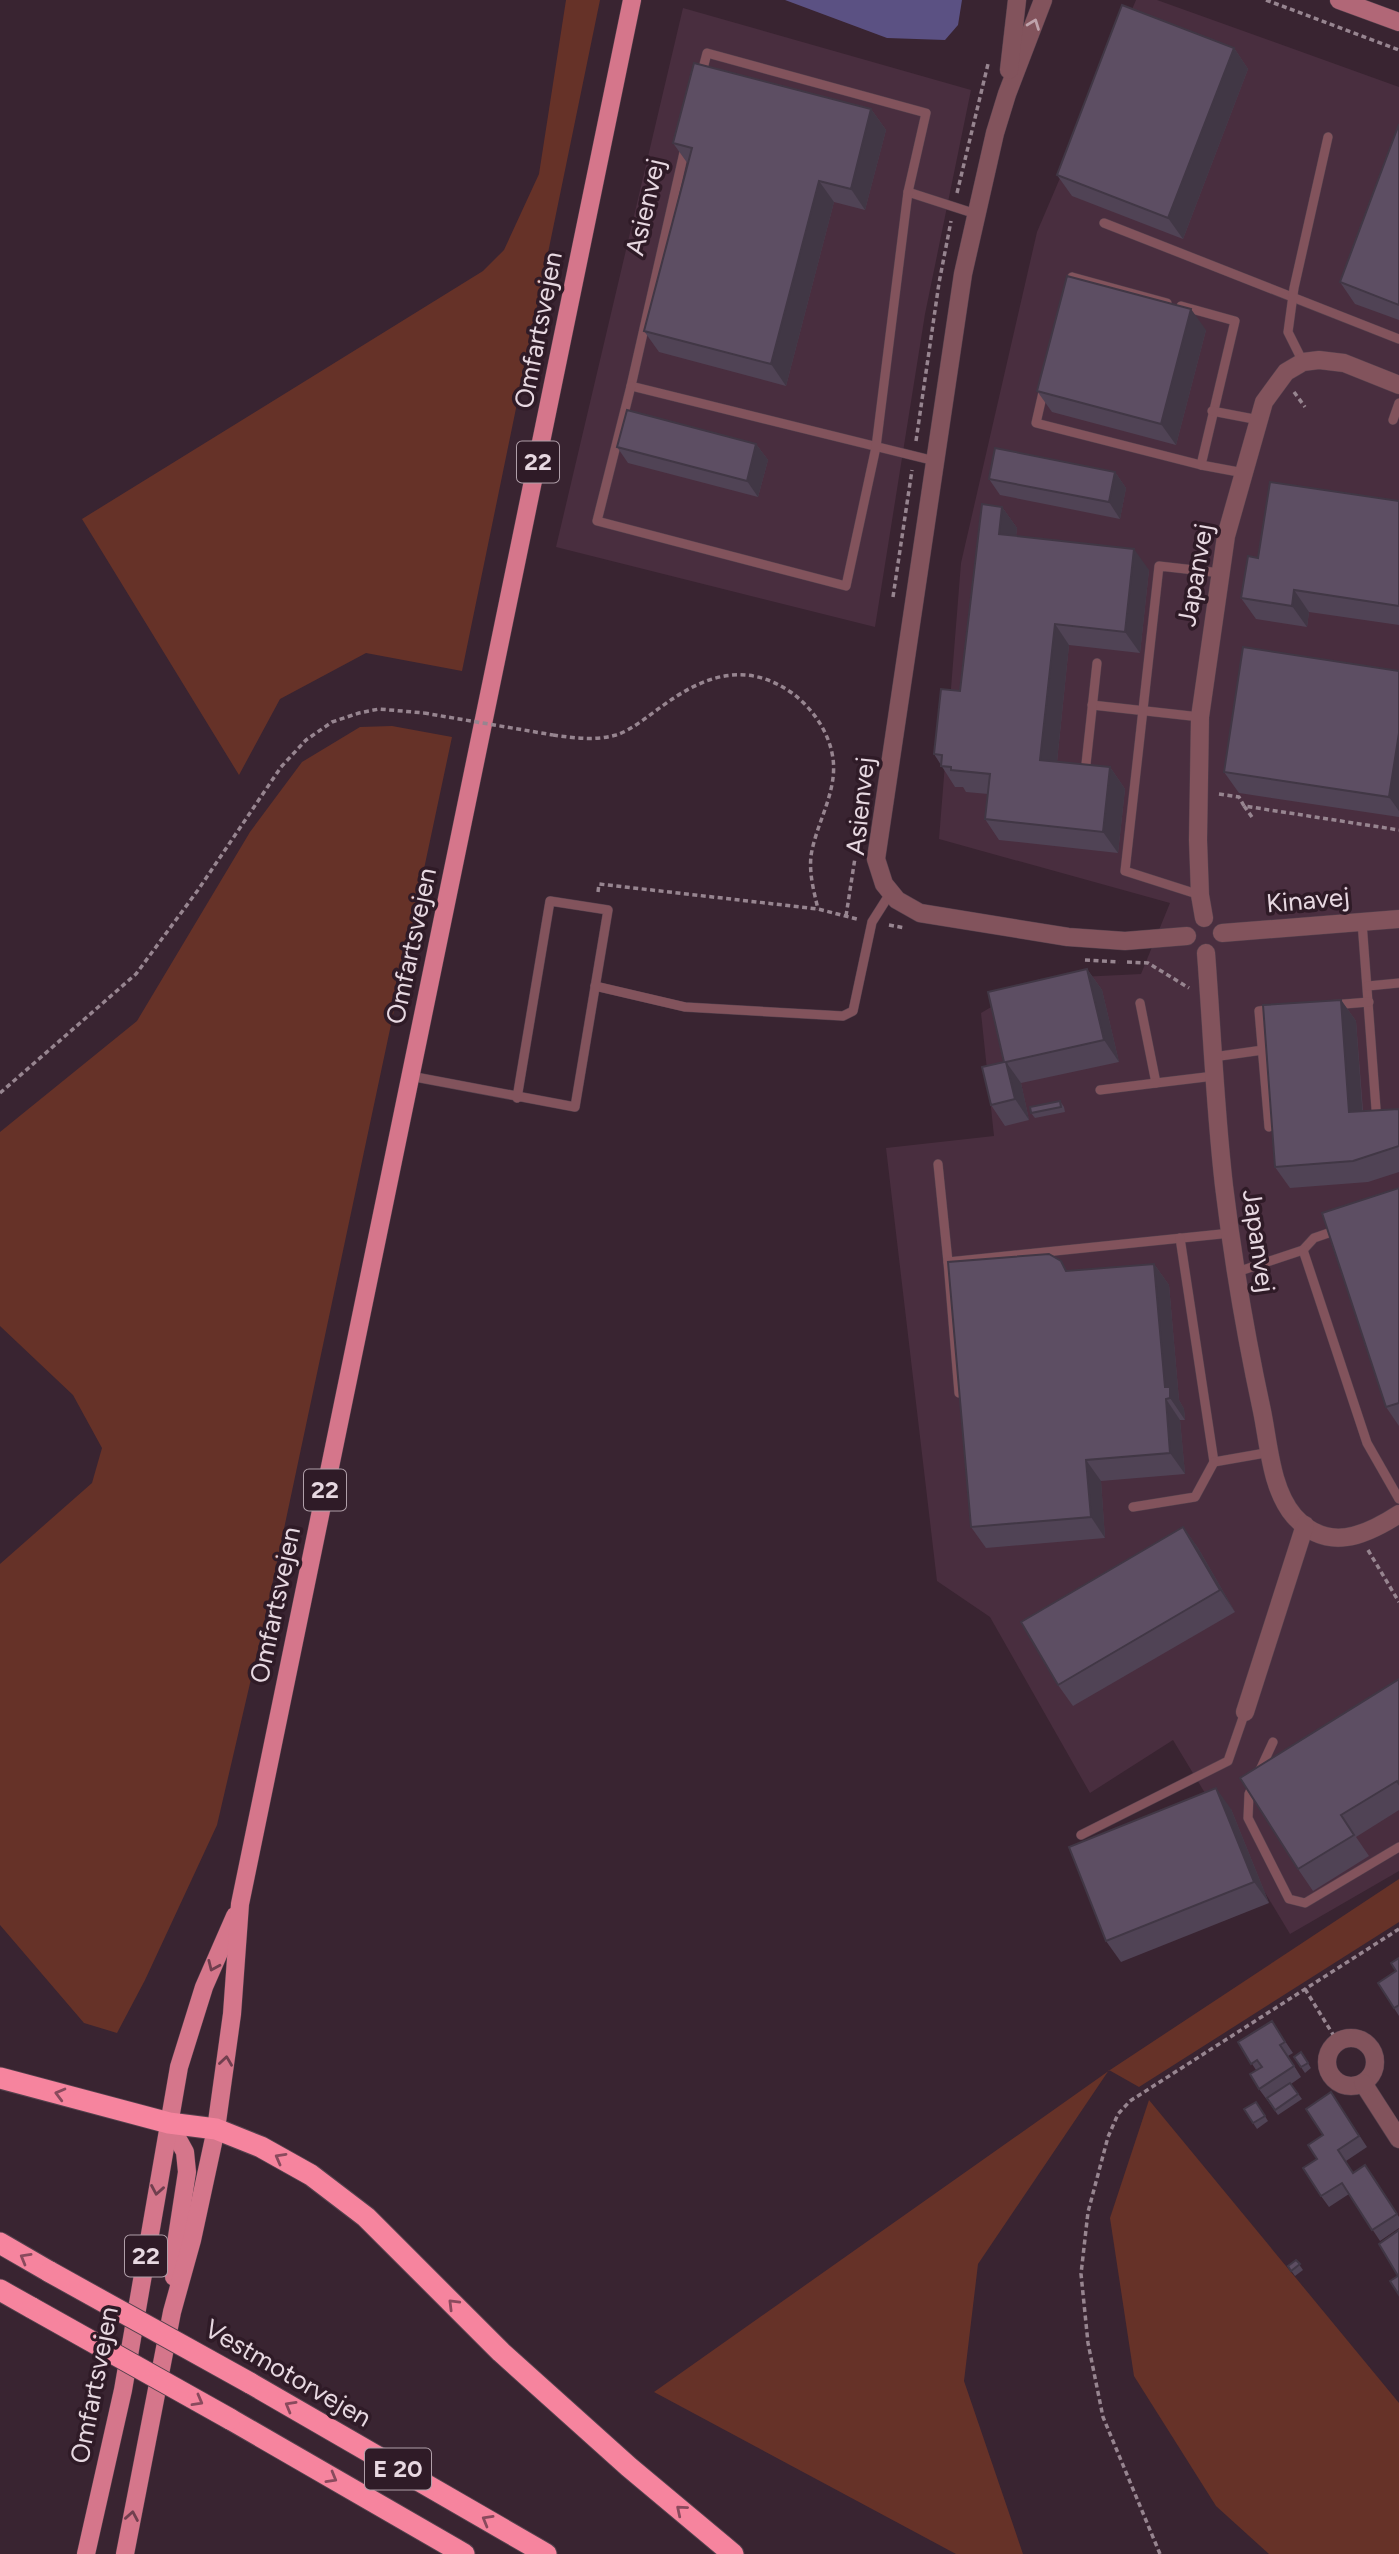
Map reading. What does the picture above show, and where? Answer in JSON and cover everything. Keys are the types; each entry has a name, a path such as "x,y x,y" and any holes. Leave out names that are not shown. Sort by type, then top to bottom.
{"highway":[{"path":"0,2078 169,2123 216,2129 261,2147 311,2175 366,2217 501,2353 629,2467 733,2554"},
{"name":"Vestmotorvejen","path":"0,2244 250,2383 546,2554"},
{"name":"E 20","path":"0,2291 464,2554"}],"main road":[{"name":"Omfartsvejen","path":"125,2554 172,2312 192,2240 216,2129 232,2014 240,1904 632,0"},
{"path":"1339,0 1399,22"},
{"name":"Omfartsvejen","path":"86,2554 122,2390 179,2067 204,1987 240,1904"},
{"path":"169,2123 186,2152 187,2172 175,2250 172,2312"},
{"path":"97,2554 122,2390"}],"street":[{"name":"Asienvej","path":"1007,94 1017,0"},
{"name":"Asienvej","path":"1043,0 1007,94 963,274 876,859 884,884 897,900 920,913 1068,937 1125,941 1187,936"},
{"path":"1303,362 1319,360 1344,363 1399,385"},
{"name":"Japanvej","path":"1204,918 1200,895 1200,717 1226,536 1264,402 1286,372 1303,362"},
{"path":"1204,918 1216,922 1222,933 1218,947 1206,953 1193,948 1187,936 1191,923 1204,918"},
{"name":"Kinavej","path":"1222,933 1399,919"},
{"name":"Japanvej","path":"1206,953 1214,1076 1231,1233 1249,1347 1279,1494 1295,1517 1305,1525 1315,1532 1336,1538 1359,1536 1373,1531 1399,1514"},
{"path":"1245,1712 1305,1525"},
{"path":"1360,2039 1371,2049 1375,2064 1369,2078 1363,2083 1347,2086 1332,2078 1326,2063 1327,2054 1337,2041 1360,2039"},
{"path":"1363,2083 1399,2139"}],"lane":[{"path":"698,93 707,53 926,113 908,192 876,447"},
{"name":"Asienvej","path":"688,133 631,386 597,521 846,586 876,447"},
{"path":"1303,362 1288,332 1328,137"},
{"path":"908,192 976,214"},
{"path":"1104,223 1399,339"},
{"path":"1069,290 1072,277 1235,321 1201,465"},
{"path":"1045,383 1035,423 1201,465 1244,472"},
{"path":"631,386 934,461"},
{"path":"1393,420 1399,403"},
{"path":"1212,411 1259,420"},
{"path":"1200,895 1125,871 1159,566 1220,573"},
{"path":"1086,764 1097,663"},
{"path":"1093,705 1200,717"},
{"path":"595,986 685,1007 843,1016 853,1012 872,922 891,892"},
{"path":"410,1076 517,1098 575,1108 608,910 550,901 517,1098"},
{"path":"1362,922 1377,1125"},
{"path":"1368,986 1399,984"},
{"path":"1328,1005 1369,1002"},
{"path":"1140,1003 1156,1083"},
{"path":"1269,1127 1259,1010 1287,1008"},
{"path":"1213,1057 1263,1050"},
{"path":"1100,1090 1214,1076"},
{"path":"938,1164 959,1393"},
{"path":"1237,1272 1303,1250 1314,1238 1351,1226"},
{"path":"948,1262 1231,1233"},
{"path":"1133,1507 1195,1497 1214,1461 1180,1238"},
{"path":"1303,1250 1367,1443 1399,1499"},
{"path":"1214,1461 1271,1452"},
{"path":"1081,1835 1228,1761 1245,1712"},
{"path":"1273,1742 1249,1794 1248,1818 1289,1899 1305,1903 1399,1847"}],"path":[{"path":"1266,0 1399,50"},
{"path":"0,1093 136,974 198,890 281,767 306,740 332,722 379,709 424,713 590,740 618,735 680,693 701,682 728,674 751,675 778,683 803,702 823,728 833,755 832,783 811,856 812,880 818,909 599,884 597,908"},
{"path":"1199,791 1239,797 1252,817"},
{"path":"1244,806 1399,830"},
{"path":"1359,1536 1399,1602"},
{"path":"1160,2554 1103,2417 1088,2343 1081,2274 1088,2212 1108,2137 1118,2114 1130,2101 1399,1929"},
{"path":"1305,1989 1337,2041"}],"shaded area":[{"path":"566,0 600,0 462,671 366,653 280,699 239,775 82,519 483,271 504,250 539,174"},
{"path":"785,0 962,0 958,25 945,40 887,38"},
{"path":"1136,0 1157,0 1399,87 1399,1871 1290,1934 1173,1740 1090,1793 990,1617 937,1581 886,1148 994,1136 981,1013 1039,979 1141,974 1170,903 939,839 961,563 1037,232"},
{"path":"683,8 971,90 925,314 875,627 556,547"},
{"path":"392,726 452,737 264,1623 217,1825 145,1980 117,2033 84,2023 0,1925 0,1564 92,1483 102,1448 73,1395 0,1326 0,1132 137,1021 250,832 302,762 360,727"},
{"path":"1399,1879 1399,1922 1139,2087 1110,2070"},
{"path":"1108,2071 978,2264 964,2381 1023,2554 956,2554 654,2392"},
{"path":"1149,2100 1399,2403 1399,2554 1269,2554 1216,2506 1134,2376 1110,2218"}],"building":[{"path":"1122,5 1234,48 1168,218 1057,175"},
{"path":"694,63 871,109 851,189 819,181 771,364 644,331 692,148 673,143"},
{"path":"1399,124 1399,305 1340,282"},
{"path":"1067,276 1191,309 1161,424 1037,391"},
{"path":"627,410 756,444 747,481 617,447"},
{"path":"995,448 1115,472 1109,502 989,479"},
{"path":"1270,482 1399,501 1399,606 1294,590 1292,606 1241,598 1248,556 1258,558"},
{"path":"982,504 1002,507 999,534 1134,549 1125,632 1055,624 1040,760 1110,767 1103,832 985,819 990,774 951,770 951,767 941,766 942,755 934,754 941,689 960,691"},
{"path":"1243,647 1399,671 1399,733 1389,797 1224,772"},
{"path":"1087,969 1104,1040 1006,1062 1015,1099 991,1105 982,1067 1004,1062 988,992"},
{"path":"1341,1000 1349,1112 1399,1109 1399,1146 1353,1161 1275,1167 1263,1005"},
{"path":"1060,1101 1061,1107 1031,1113 1030,1107"},
{"path":"1399,1188 1399,1403 1386,1407 1322,1213"},
{"path":"1049,1254 1061,1261 1066,1271 1154,1264 1165,1387 1170,1387 1170,1398 1166,1399 1170,1453 1086,1460 1091,1517 971,1527 948,1262"},
{"path":"1183,1527 1220,1590 1058,1685 1021,1622"},
{"path":"1399,1679 1399,1784 1397,1781 1341,1815 1354,1835 1298,1869 1240,1778"},
{"path":"1216,1788 1254,1882 1106,1941 1069,1847"},
{"path":"1399,1958 1399,2005 1394,2008 1378,1983 1396,1971 1391,1963"},
{"path":"1272,2021 1285,2042 1280,2045 1294,2066 1259,2089 1250,2074 1262,2067 1257,2060 1251,2064 1238,2042"},
{"path":"1301,2052 1308,2063 1301,2067 1294,2057"},
{"path":"1290,2083 1298,2094 1275,2110 1267,2098"},
{"path":"1331,2092 1359,2136 1338,2150 1353,2173 1365,2165 1397,2214 1372,2230 1342,2183 1321,2196 1303,2168 1317,2159 1308,2145 1323,2135 1306,2109"},
{"path":"1256,2102 1265,2116 1253,2123 1244,2109"},
{"path":"1399,2230 1399,2295 1390,2281 1398,2276 1379,2244"},
{"path":"1296,2260 1300,2264 1291,2271 1288,2266"}]}
